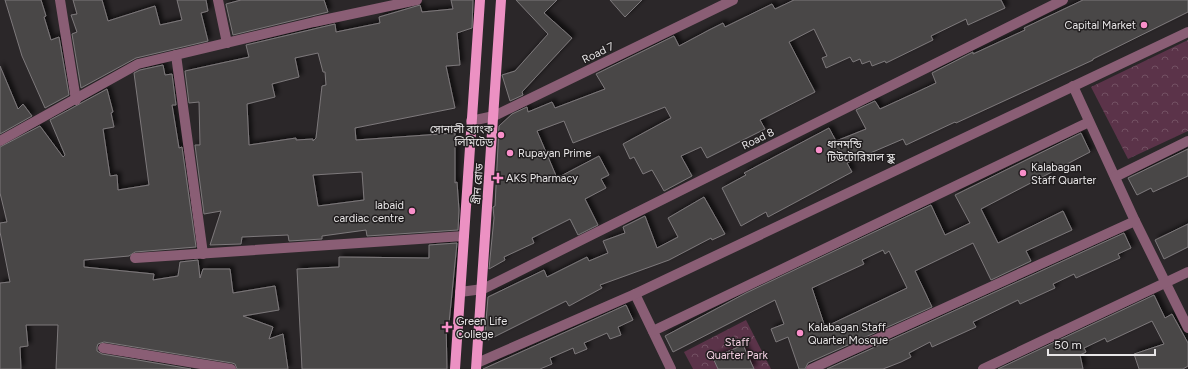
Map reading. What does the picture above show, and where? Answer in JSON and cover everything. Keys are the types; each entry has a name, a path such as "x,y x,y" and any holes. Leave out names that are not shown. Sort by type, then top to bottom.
{"main road":[{"name":"গ্রীন রোড","path":"455,369 480,0"},
{"name":"গ্রীন রোড","path":"477,366 501,0"}],"street":[{"path":"60,0 76,100"},
{"path":"218,0 227,43"},
{"path":"0,141 76,100 131,66 314,22 417,0"},
{"name":"Road 7","path":"471,122 494,116 733,0"},
{"name":"Road 8","path":"460,292 483,289 1064,0"},
{"path":"477,366 634,294 1188,32"},
{"path":"176,55 203,254"},
{"path":"1073,86 1135,221 1188,328"},
{"path":"653,332 1090,122"},
{"path":"1115,177 1188,141"},
{"path":"811,369 1135,221"},
{"path":"135,258 464,236"},
{"path":"983,369 1188,272"},
{"path":"634,294 671,369"},
{"path":"103,348 231,369"}],"green space":[{"path":"1188,40 1188,131 1128,159 1091,87"},
{"name":"Staff Quarter Park","path":"746,320 771,369 693,369 684,352"}],"building":[{"path":"5,0 41,0 46,16 44,17 51,40 59,37 69,95 45,108 22,56"},
{"path":"73,0 102,0 108,21 155,6 160,25 182,20 177,0 206,0 208,11 201,13 208,41 136,58 81,88 72,34 77,32 71,15 77,14"},
{"path":"241,0 324,0 328,12 233,35 226,4"},
{"path":"451,0 473,0 472,28 457,33 460,65 446,66 455,108 355,128 356,140 455,133 455,183 457,182 459,210 458,230 367,236 366,230 322,236 322,239 289,241 288,235 242,237 241,244 210,245 221,211 204,214 195,145 200,145 199,102 189,103 185,71 249,57 246,45 335,24 336,32 380,23 379,17 420,5 422,12 453,9","holes":["318,53 323,72 325,72 326,85 322,86 316,138 313,141 313,139 296,140 296,138 249,145 247,104 275,97 272,84 299,77 295,58","362,172 364,200 318,206 313,175"]},
{"path":"516,0 557,0 544,13 572,38 522,92 523,95 510,101 502,75 515,71 548,34"},
{"path":"610,0 642,0 625,17"},
{"path":"794,0 1001,0 1005,8 968,25 966,19 931,36 933,40 886,63 885,61 872,66 870,61 862,64 860,59 853,62 850,57 826,68 822,58 827,56 814,29 789,42 815,92 760,120 765,129 707,158 701,147 681,156 692,176 664,191 652,170 643,174 634,157 630,159 623,144 671,118 665,107 573,143 564,121 537,131 557,178 599,156 609,175 601,179 606,188 585,199 598,225 578,235 570,219 532,238 534,243 504,257 505,260 489,269 494,218 493,207 495,206 499,126 512,114 527,107 528,112 552,102 555,108 605,89 596,74 674,36 679,46 723,23 725,27 772,4 775,9"},
{"path":"1083,0 1188,0 1188,12 1093,60 956,123 955,122 906,145 903,139 847,163 852,172 768,217 766,212 741,226 722,188 746,175 744,173 829,128 836,141 866,129 856,110 875,101 880,109 936,83 932,73 973,52 973,54 1025,30 1024,28"},
{"path":"163,65 165,75 172,74 176,105 172,105 179,148 182,147 196,247 135,252 129,256 84,260 84,267 154,274 153,280 178,276 180,262 198,260 200,278 203,269 230,269 233,293 275,286 279,310 243,316 273,327 269,339 283,334 288,369 237,369 235,364 232,363 104,342 98,344 97,347 97,351 102,354 191,369 56,369 58,325 26,325 28,346 20,347 21,369 0,369 0,283 10,282 0,232 0,223 7,222 0,193 0,147 40,126 63,157 65,155 50,120 107,89 113,112 111,113 114,127 103,129 110,176 117,175 118,190 149,185 134,73 140,70"},
{"path":"0,66 18,109 23,104 32,116 0,134"},
{"path":"1081,133 1090,152 981,209 998,243 1063,211 1072,230 1026,251 1031,261 991,280 973,243 915,271 932,307 808,363 805,369 799,369 788,337 776,342 771,329 784,324 775,300 673,352 665,336 746,293 931,205 945,235 970,223 955,195","holes":["883,250 885,254 889,251 907,288 825,327 812,288 864,264 862,260"]},
{"name":"Kalabagan Staff Quarter","path":"1188,149 1188,176 1153,192 1151,188 1137,195 1128,178"},
{"path":"704,197 725,234 712,240 711,238 669,260 600,285 602,288 569,306 566,301 488,340 485,333 488,297 544,270 547,277 587,257 589,261 608,253 603,241 625,233 623,227 645,216 657,248 678,237 668,218"},
{"path":"1188,224 1188,247 1164,259 1155,240"},
{"path":"1124,233 1131,248 1118,254 1120,258 1076,278 1074,274 1053,284 1055,288 1020,304 1018,300 973,322 976,327 932,347 930,342 909,353 911,357 901,362 883,369 827,369"},
{"path":"457,243 449,323 446,323 447,369 302,369 297,269 339,267 339,257 429,258 429,245"},
{"path":"1154,295 1165,318 1172,314 1188,343 1188,366 1183,369 1139,369 1134,354 1164,344 1152,321 1107,342 1105,338 1084,348 1086,352 1080,355 1083,369 998,369"},
{"path":"626,305 633,320 618,327 621,335 610,339 607,333 584,343 587,349 575,354 573,348 550,358 552,364 540,369 483,369"},
{"path":"743,345 754,369 718,369 713,358"}],"place":[{"name":"Capital Market","path":"1144,25"},
{"name":"সোনালী ব্যাংক লিমিটেড","path":"501,135"},
{"name":"ধানমন্ডি টিউটোরিয়াল স্কুল","path":"819,150"},
{"name":"Rupayan Prime","path":"510,153"},
{"name":"Kalabagan Staff Quarter","path":"1023,173"},
{"name":"AKS Pharmacy","path":"498,178"},
{"name":"labaid cardiac centre","path":"412,211"},
{"name":"Green Life College","path":"447,327"},
{"name":"Kalabagan Staff Quarter Mosque","path":"800,333"}]}
